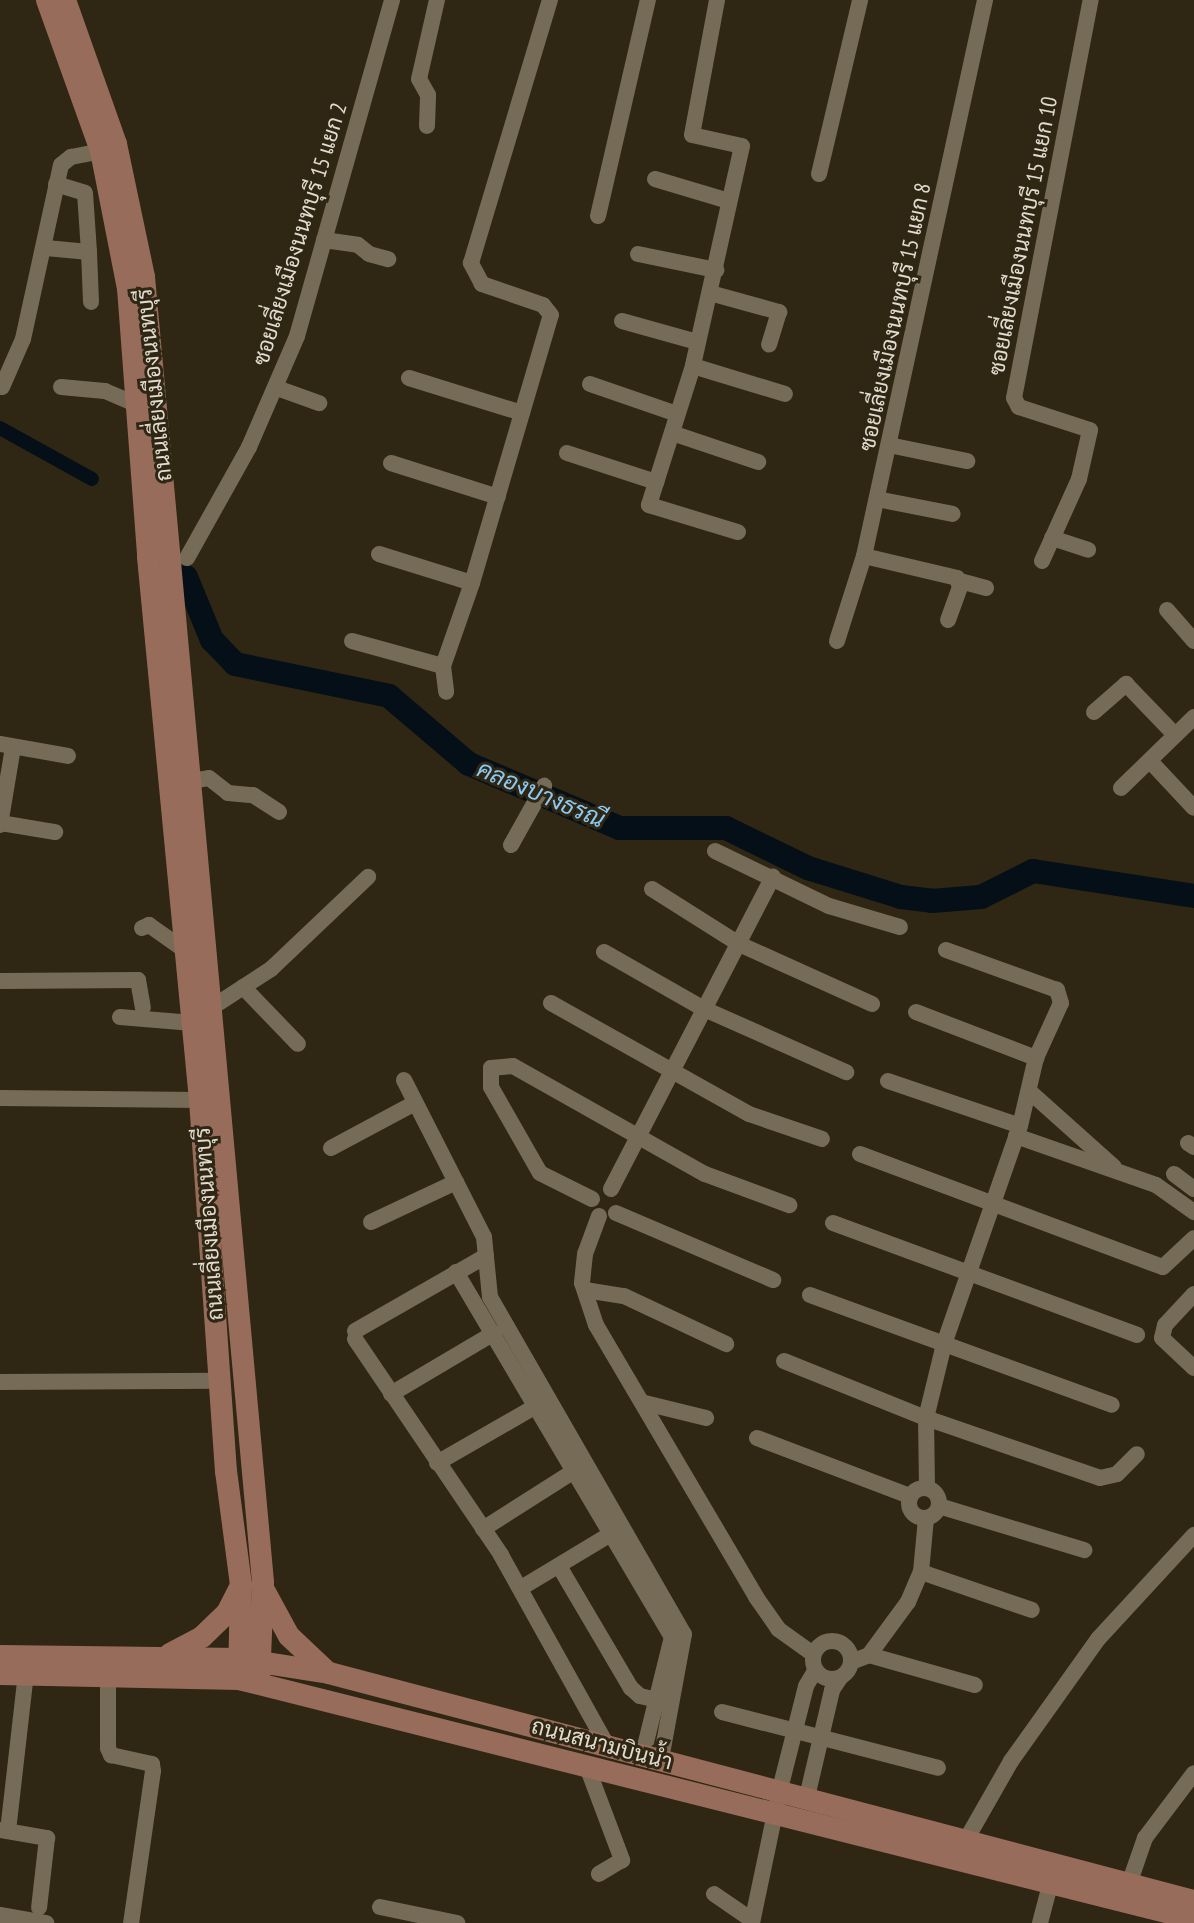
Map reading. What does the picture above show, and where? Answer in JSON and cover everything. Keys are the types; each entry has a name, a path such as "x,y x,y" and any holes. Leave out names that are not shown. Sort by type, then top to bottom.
{"main road":[{"name":"ถนนเลี่ยงเมืองนนทบุรี","path":"47,0 101,151 128,288 200,1100 220,1381 252,1584"},
{"name":"ถนนเลี่ยงเมืองนนทบุรี","path":"65,0 116,144 144,277 211,1008 252,1584 250,1670"},
{"path":"170,769 190,781"},
{"path":"161,1657 202,1637 252,1584 289,1636 329,1673"},
{"name":"ถนนสนามบินน้ำ","path":"0,1656 161,1657 250,1670 673,1787 777,1800 807,1797 1194,1901"},
{"name":"ถนนสนามบินน้ำ","path":"0,1674 108,1675 250,1670 329,1673 662,1759 777,1800 1051,1881 1194,1919"},
{"path":"639,1777 662,1759 673,1787"}],"street":[{"name":"ซอยเลี่ยงเมืองนนทบุรี 15 แยก 2","path":"187,558 277,388 324,240 392,0"},
{"path":"427,126 428,95 419,79 437,0"},
{"path":"446,692 443,666 472,583 551,315 543,305 482,284 471,263 550,0"},
{"path":"598,216 648,0"},
{"path":"717,0 692,135 742,146 693,366 649,505 738,532"},
{"path":"819,174 860,0"},
{"name":"ซอยเลี่ยงเมืองนนทบุรี 15 แยก 8","path":"837,641 864,556 985,0"},
{"name":"ซอยเลี่ยงเมืองนนทบุรี 15 แยก 10","path":"1042,561 1079,479 1090,430 1019,407 1014,398 1091,0"},
{"path":"2,387 23,339 46,248 56,184 65,161 101,151"},
{"path":"655,179 729,201"},
{"path":"56,184 85,193 91,302"},
{"path":"324,240 358,245 369,254 388,259"},
{"path":"46,248 89,252"},
{"path":"638,254 716,270"},
{"path":"710,293 779,312 769,345"},
{"path":"622,321 697,342"},
{"path":"693,366 785,394"},
{"path":"409,378 522,413"},
{"path":"590,384 677,414"},
{"path":"61,387 105,391 138,405"},
{"path":"277,388 319,403"},
{"path":"672,433 758,462"},
{"path":"889,445 967,461"},
{"path":"567,453 656,482"},
{"path":"391,463 498,497"},
{"path":"877,499 953,514"},
{"path":"1052,538 1088,550"},
{"path":"379,554 472,583"},
{"path":"864,556 986,588"},
{"path":"948,620 960,581"},
{"path":"1167,610 1194,641"},
{"path":"352,641 443,666"},
{"path":"1094,712 1126,684 1175,735"},
{"path":"1121,788 1194,717"},
{"path":"55,832 0,824 6,745 68,756"},
{"path":"1150,761 1194,808"},
{"path":"190,781 209,778 228,793 253,795 279,812"},
{"path":"511,845 542,793"},
{"path":"715,851 773,876 829,906 900,927"},
{"path":"611,1189 773,876"},
{"path":"211,1008 286,956 368,877"},
{"path":"652,889 739,944 872,1004"},
{"path":"142,928 149,925 186,951"},
{"path":"939,1506 938,1497 927,1488 926,1418 966,1272 1018,1131 1036,1058 1061,1003 1057,990 946,950"},
{"path":"604,952 702,1008 846,1072"},
{"path":"0,981 138,980 143,1008"},
{"path":"243,987 298,1044"},
{"path":"551,1003 669,1073 749,1114 822,1139"},
{"path":"916,1012 1036,1058"},
{"path":"120,1017 193,1023"},
{"path":"789,1205 709,1176 636,1138 513,1066 491,1068 491,1087 540,1173 592,1199 599,1216 585,1254 585,1290 596,1325 645,1403 756,1597 778,1629 814,1662 826,1679 840,1678"},
{"path":"404,1080 484,1237 483,1300 494,1333 541,1403 574,1471 611,1534 634,1561"},
{"path":"888,1081 1156,1185 1194,1212"},
{"path":"1029,1091 1119,1171"},
{"path":"0,1098 200,1100"},
{"path":"331,1148 415,1103"},
{"path":"860,1154 1163,1267 1194,1238"},
{"path":"1174,1174 1194,1189"},
{"path":"371,1222 456,1182"},
{"path":"592,1199 597,1191 611,1189"},
{"path":"611,1189 619,1197 616,1213"},
{"path":"599,1216 616,1213 773,1280"},
{"path":"833,1223 1137,1335"},
{"path":"486,1256 355,1335 521,1588 606,1744"},
{"path":"456,1272 483,1300 678,1636 662,1701 662,1759"},
{"path":"585,1290 624,1296 726,1344"},
{"path":"1194,1294 1165,1325 1162,1338 1194,1368"},
{"path":"810,1295 1112,1405"},
{"path":"391,1394 494,1333"},
{"path":"784,1361 926,1418 1100,1478 1117,1474 1137,1454"},
{"path":"0,1382 220,1381"},
{"path":"437,1463 541,1403"},
{"path":"645,1403 706,1418"},
{"path":"757,1438 910,1496 927,1488"},
{"path":"483,1529 574,1471"},
{"path":"910,1496 911,1512 926,1518"},
{"path":"807,1797 832,1690 851,1662 869,1655 894,1625 921,1572 926,1518 939,1506"},
{"path":"939,1506 1084,1550"},
{"path":"521,1588 611,1534"},
{"path":"966,1840 1011,1761 1098,1639 1194,1535"},
{"path":"559,1566 631,1688 662,1701"},
{"path":"921,1572 1032,1610"},
{"path":"714,1894 752,1921 777,1800 814,1662 822,1644 835,1641 849,1650 851,1662"},
{"path":"869,1655 975,1685"},
{"path":"0,1915 42,1915 47,1838 4,1831 26,1674"},
{"path":"108,1675 108,1748 111,1755 152,1764 153,1771 131,1923"},
{"path":"722,1712 938,1768"},
{"path":"586,1764 622,1860 599,1874"},
{"path":"1129,1884 1145,1838 1194,1773"},
{"path":"1040,1923 1051,1881"},
{"path":"380,1907 419,1919 457,1923"}],"waterway":[{"name":"คลองบางธรณี","path":"0,428 92,479"},
{"name":"คลองบางธรณี","path":"186,577 212,640 235,664 389,696 469,764 620,828 726,828 808,868 901,897 932,901 981,897 1033,871 1194,896"}]}
